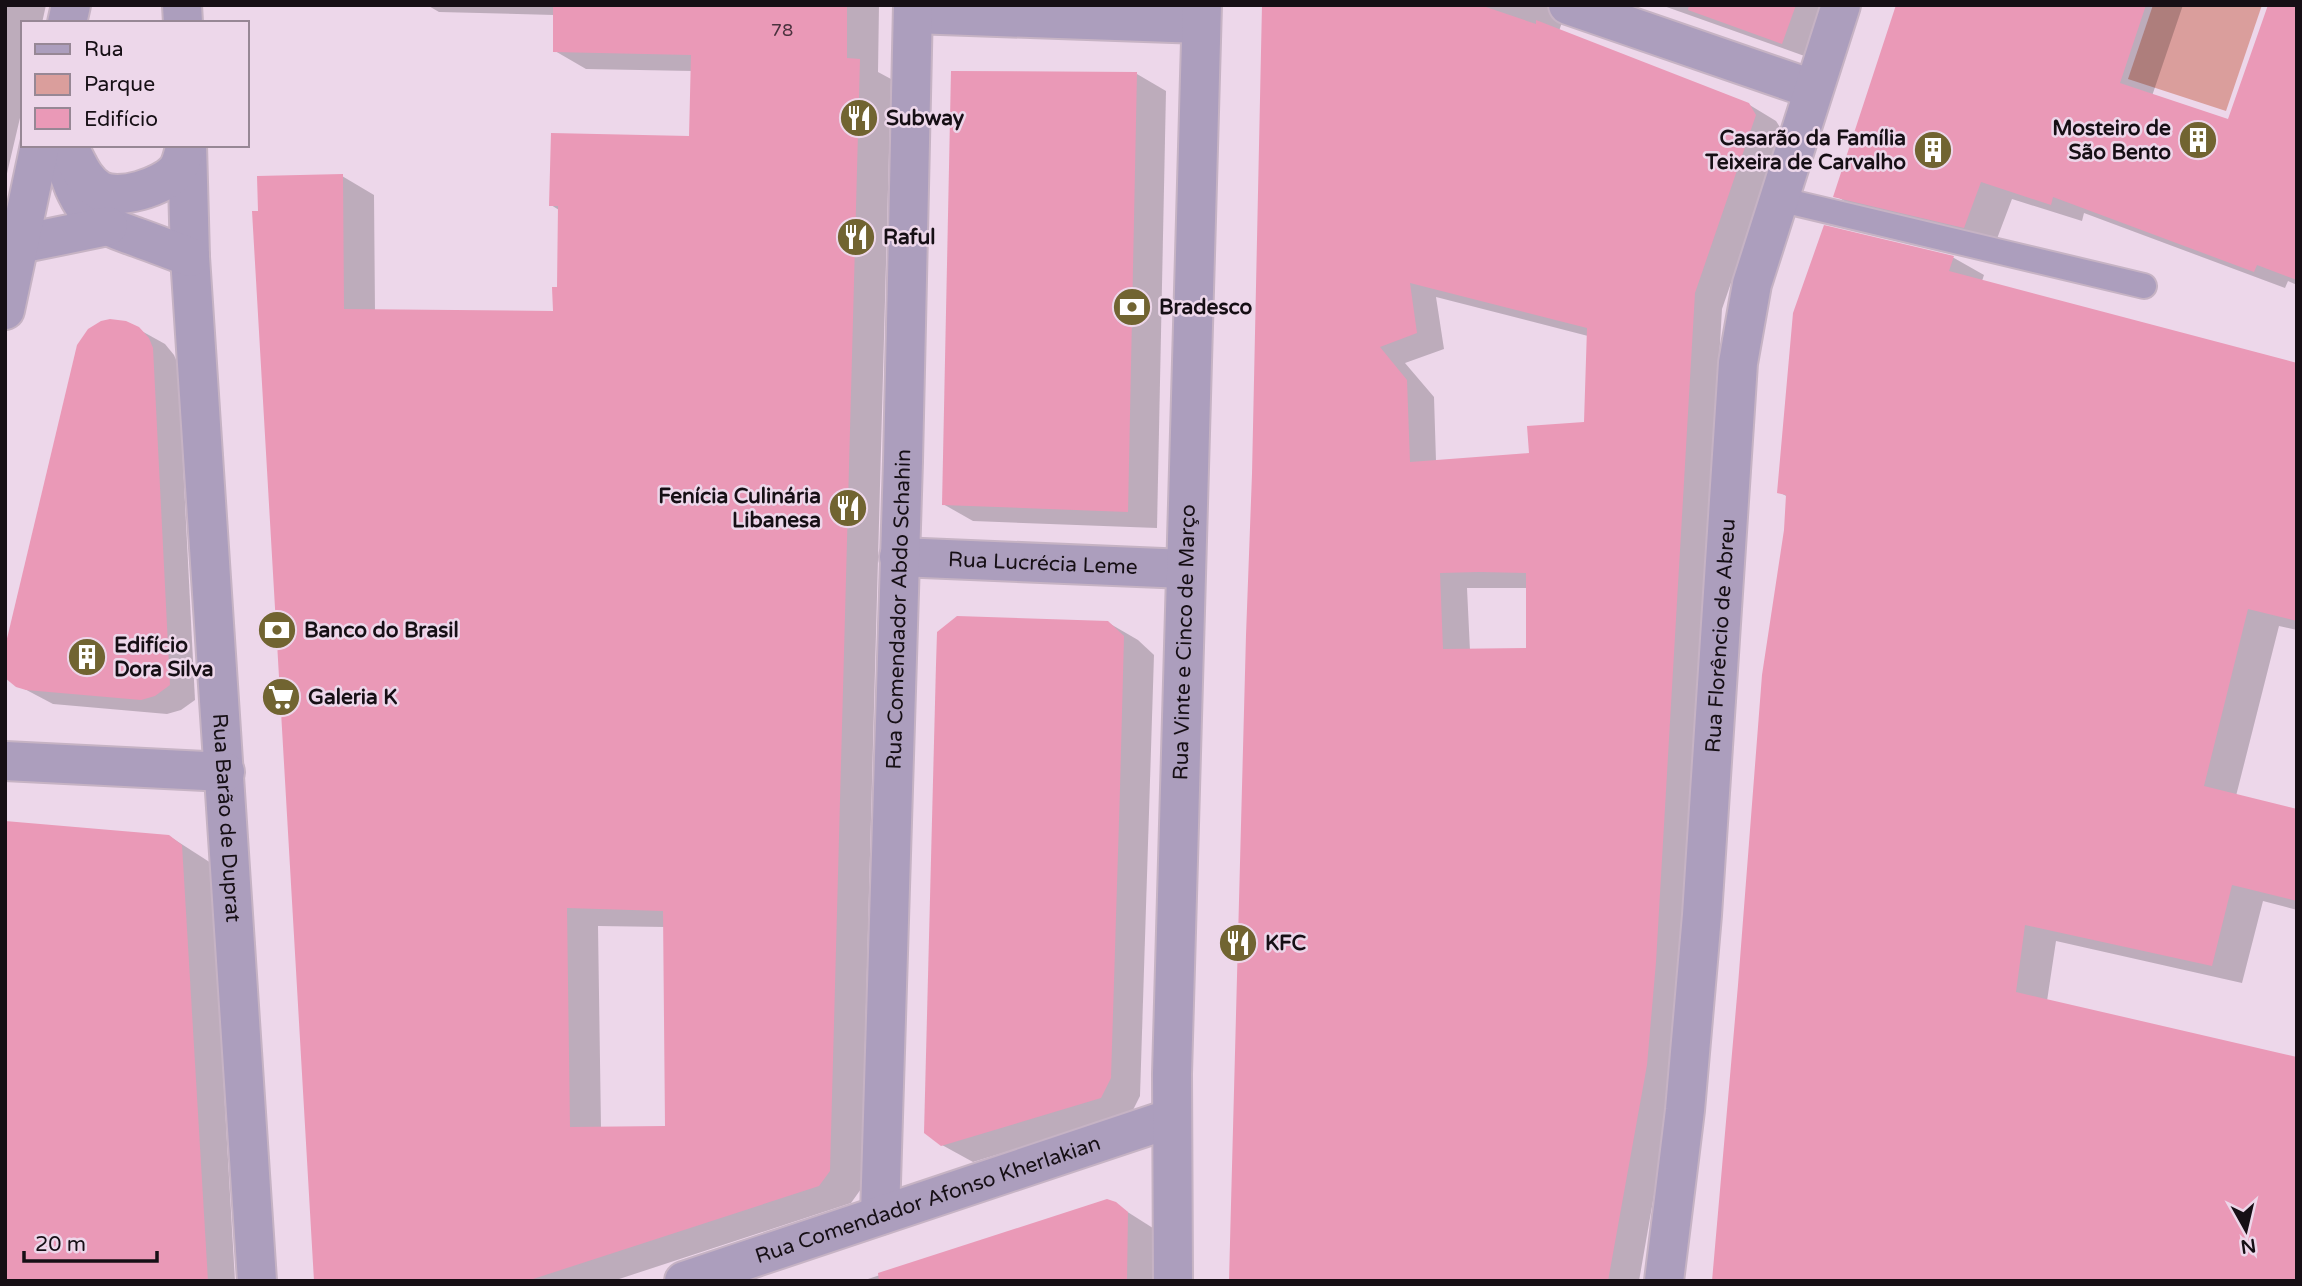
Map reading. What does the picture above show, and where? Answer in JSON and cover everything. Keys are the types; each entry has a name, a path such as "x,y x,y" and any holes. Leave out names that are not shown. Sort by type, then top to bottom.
{"street":[{"path":"1568,5 1812,89"},
{"name":"Rua Florêncio de Abreu","path":"1664,1281 1685,1110 1702,915 1738,363 1752,284 1812,89 1841,5"},
{"path":"913,10 1202,15"},
{"name":"Rua Comendador Abdo Schahin","path":"880,1215 913,10"},
{"name":"Rua Vinte e Cinco de Março","path":"1173,1281 1172,1118 1202,15"},
{"path":"5,310 13,244 39,147"},
{"path":"63,147 69,173 85,208 102,223 190,257"},
{"path":"69,147 89,183 102,192 116,194 145,190 169,177 179,168 185,147"},
{"name":"Rua Barão de Duprat","path":"186,147 190,257 257,1281"},
{"path":"13,244 108,226"},
{"name":"Rua Lucrécia Leme","path":"899,558 1186,569"},
{"path":"5,761 225,772"},
{"name":"Rua Comendador Afonso Kherlakian","path":"684,1281 1172,1118"}],"lane":[{"path":"1778,199 2144,286"}],"green space":[{"path":"2153,5 2262,5 2226,111 2128,79"}],"building":[{"path":"553,5 847,5 847,58 860,59 830,1171 819,1186 527,1281 314,1281 252,211 258,211 257,176 343,174 344,309 553,311 552,287 557,287 558,206 549,206 551,133 689,136 691,55 553,52","holes":["567,908 663,911 665,1126 570,1127"]},
{"path":"1262,5 1480,5 1536,24 1536,20 1749,103 1756,115 1695,293 1656,962 1647,1065 1608,1281 1229,1281 1252,474","holes":["1410,283 1587,328 1584,422 1527,426 1529,453 1410,462 1407,380 1380,347 1417,333","1440,573 1526,573 1526,648 1443,649"]},
{"path":"1689,5 1796,5 1782,44 1688,10"},
{"path":"1896,5 2146,5 2120,83 2228,119 2268,5 2297,5 2297,280 2257,265 2254,272 2053,197 2051,205 1981,182 1964,228 1833,197"},
{"path":"951,71 1137,72 1128,512 942,505"},
{"path":"1824,225 1954,256 1949,271 2297,363 2297,621 2248,609 2204,786 2297,809 2297,901 2232,885 2212,966 2025,925 2016,992 2297,1057 2297,1281 1712,1281 1762,675 1784,530 1786,495 1777,493 1793,313"},
{"path":"110,319 126,321 139,327 149,338 153,348 170,685 155,696 141,700 26,690 16,687 5,678 5,647 77,345 88,329"},
{"path":"957,616 1108,621 1124,636 1120,788 1111,1078 1101,1098 941,1146 924,1133 936,664 937,632"},
{"path":"5,821 169,835 182,845 208,1281 5,1281"},
{"path":"1107,1199 1116,1202 1128,1212 1127,1281 879,1281 878,1273"}],"place":[{"name":"Subway","path":"859,118"},
{"name":"Mosteiro de São Bento","path":"2198,140"},
{"name":"Casarão da Família Teixeira de Carvalho","path":"1933,150"},
{"name":"Raful","path":"856,237"},
{"name":"Bradesco","path":"1132,307"},
{"name":"Fenícia Culinária Libanesa","path":"848,508"},
{"name":"Banco do Brasil","path":"277,630"},
{"name":"Edifício Dora Silva","path":"87,657"},
{"name":"Galeria K","path":"281,697"},
{"name":"KFC","path":"1238,943"}]}
